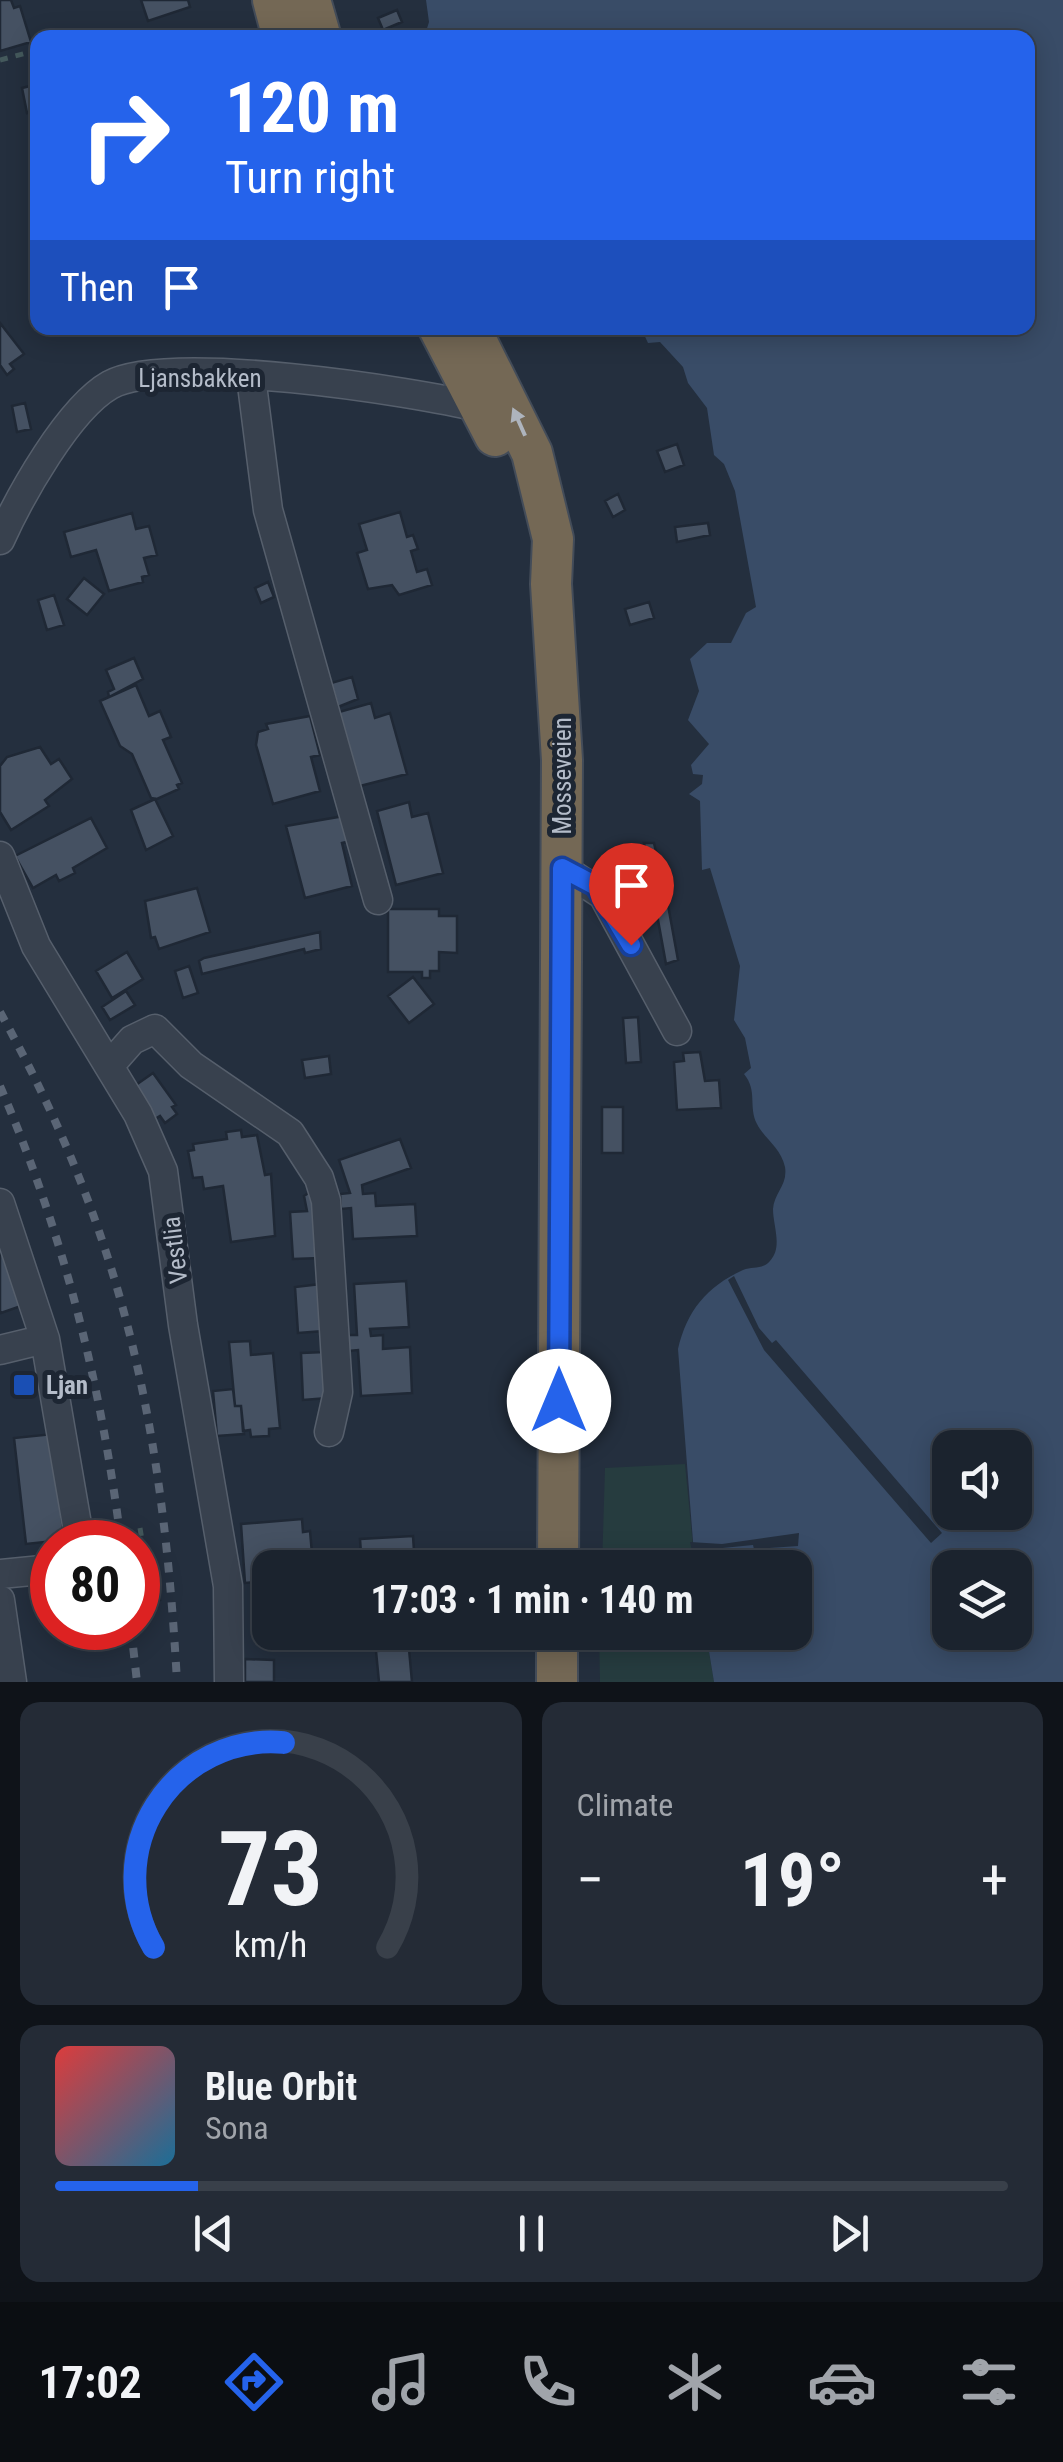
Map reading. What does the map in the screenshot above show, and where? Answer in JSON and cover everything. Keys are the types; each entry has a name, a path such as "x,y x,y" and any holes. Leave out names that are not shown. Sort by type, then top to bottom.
{"highway":[{"name":"Mosseveien","path":"443,335 482,408 551,584"},
{"name":"Mosseveien","path":"473,335 532,453 551,519 551,584 561,700 558,1550"},
{"path":"557,1650 557,1682"}],"street":[{"name":"Ljansbakken","path":"0,540 21,494 61,436 104,388 122,378 196,373 422,392 482,408"},
{"path":"251,378 268,510 378,900"},
{"name":"Vestlia","path":"0,856 25,923 150,1135 166,1182 183,1325 228,1586 228,1682"},
{"path":"562,868 603,895 677,1031"},
{"path":"110,1066 132,1040 155,1029 190,1064 290,1133 311,1160 326,1200 338,1392 329,1432"},
{"path":"0,1203 45,1339 76,1520"},
{"path":"2,1343 45,1339"},
{"path":"0,1574 30,1571"},
{"path":"0,1600 12,1682"}],"path":[{"path":"0,60 30,52"}],"green space":[{"path":"685,1464 693,1550 603,1550 605,1468"},
{"path":"599,1650 709,1650 714,1682 600,1682"}],"water":[{"path":"426,0 1063,0 1063,1682 714,1682 709,1650 812,1650 812,1550 694,1550 678,1349 687,1323 709,1292 743,1270 764,1266 774,1255 777,1243 773,1209 785,1167 754,1117 751,1086 744,1074 751,1068 745,1038 734,1020 740,966 710,868 702,870 700,801 689,794 702,784 703,775 693,774 691,765 709,744 688,720 699,691 690,659 707,643 731,643 746,613 756,607 735,491 724,464 714,455 707,408 688,383 683,367 660,342 648,343 644,335 1035,335 1035,30 426,30"}],"pier":[{"path":"734,1276 759,1328 772,1343 776,1340 932,1521 932,1530 942,1533 931,1543 764,1350 728,1280"},
{"path":"799,1533 798,1546 692,1550 690,1542 722,1544"}],"building":[{"path":"0,0 11,0 14,8 20,6 30,42 0,51"},
{"path":"141,0 188,0 190,7 148,21"},
{"path":"397,10 402,22 383,30 378,18"},
{"path":"30,86 30,112 27,113 22,88"},
{"path":"0,323 24,354 10,364 14,369 7,375 0,365"},
{"path":"25,403 31,429 17,432 12,406"},
{"path":"677,444 684,465 665,472 657,451"},
{"path":"618,494 625,510 613,517 605,501"},
{"path":"400,512 407,537 413,535 418,549 411,551 417,572 427,569 432,585 399,595 392,585 368,589 357,553 367,550 359,524"},
{"path":"132,513 136,529 149,526 157,555 144,558 149,575 142,577 143,582 109,591 96,550 71,557 64,532"},
{"path":"708,523 710,535 677,542 675,527"},
{"path":"84,578 104,594 87,615 67,599"},
{"path":"268,582 274,597 261,603 255,588"},
{"path":"54,595 64,625 47,630 38,600"},
{"path":"649,602 654,618 630,625 625,609"},
{"path":"134,658 143,679 109,697 108,692 114,689 106,670"},
{"path":"352,677 358,699 338,707 331,683"},
{"path":"136,685 149,716 160,711 171,737 163,740 182,783 177,785 179,789 157,799 151,798 132,754 120,746 100,701"},
{"path":"371,703 375,718 390,713 407,774 360,786 339,712"},
{"path":"310,716 320,755 311,757 320,791 273,804 256,745 258,732 268,729 266,724"},
{"path":"40,747 51,764 59,759 72,779 45,800 49,806 11,830 0,812 0,766 7,757"},
{"path":"155,799 173,836 146,850 131,810"},
{"path":"409,802 412,817 428,813 443,873 396,885 377,811"},
{"path":"344,816 351,841 342,843 352,886 305,898 286,826"},
{"path":"91,818 107,848 73,868 75,873 59,881 56,875 33,888 15,856"},
{"path":"644,843 654,843 678,960 666,964"},
{"path":"197,888 210,932 159,949 155,937 151,938 145,901"},
{"path":"388,909 439,909 439,916 457,916 457,953 439,952 439,971 430,971 430,978 422,978 422,972 388,972"},
{"path":"320,932 321,949 305,953 304,949 202,974 199,961 204,958"},
{"path":"127,952 143,979 112,998 96,971"},
{"path":"189,966 198,993 183,998 175,971"},
{"path":"413,977 434,1004 409,1023 388,996"},
{"path":"126,991 135,1005 110,1020 102,1007"},
{"path":"638,1017 641,1062 626,1063 623,1018"},
{"path":"700,1052 705,1081 719,1080 721,1108 677,1110 674,1062 684,1061 683,1053"},
{"path":"329,1056 331,1074 305,1078 302,1060"},
{"path":"153,1073 176,1105 172,1107 177,1114 165,1123 160,1116 155,1119 133,1087"},
{"path":"602,1107 623,1107 623,1153 602,1153"},
{"path":"241,1130 242,1137 257,1135 265,1175 271,1174 275,1236 231,1242 223,1186 204,1189 202,1177 193,1178 188,1151 194,1150 193,1144 227,1139 226,1132"},
{"path":"400,1139 411,1168 362,1185 363,1194 375,1193 376,1206 415,1204 417,1236 353,1239 351,1208 341,1209 340,1194 350,1193 339,1160"},
{"path":"314,1189 321,1258 293,1259 290,1212 307,1211 304,1196"},
{"path":"0,1236 24,1305 1,1313 0,1311"},
{"path":"406,1281 409,1327 370,1329 371,1336 383,1335 383,1349 410,1347 412,1393 361,1396 358,1350 348,1351 347,1335 357,1335 354,1284"},
{"path":"321,1284 324,1331 298,1333 295,1287"},
{"path":"250,1341 251,1355 273,1353 280,1428 269,1429 269,1436 251,1437 250,1430 243,1431 241,1406 235,1406 229,1342"},
{"path":"325,1352 328,1398 303,1400 301,1353"},
{"path":"233,1389 235,1406 241,1406 244,1434 217,1436 213,1391"},
{"path":"53,1434 62,1520 30,1520 30,1544 26,1544 14,1438"},
{"path":"302,1519 303,1532 310,1531 312,1550 252,1550 252,1582 245,1583 241,1524"},
{"path":"413,1536 414,1550 361,1550 360,1539"},
{"path":"409,1650 412,1682 379,1682 376,1651"},
{"path":"245,1659 274,1660 274,1682 245,1682"}],"railway":[{"path":"0,1012 43,1095 78,1176 130,1336 161,1502 177,1682"},
{"path":"0,1086 43,1198 77,1310 103,1425 118,1520"},
{"path":"133,1650 137,1682"}],"place":[{"name":"Ljan","path":"24,1385"}],"route":[{"path":"559,1401 562,868 596,886 631,945"}]}
